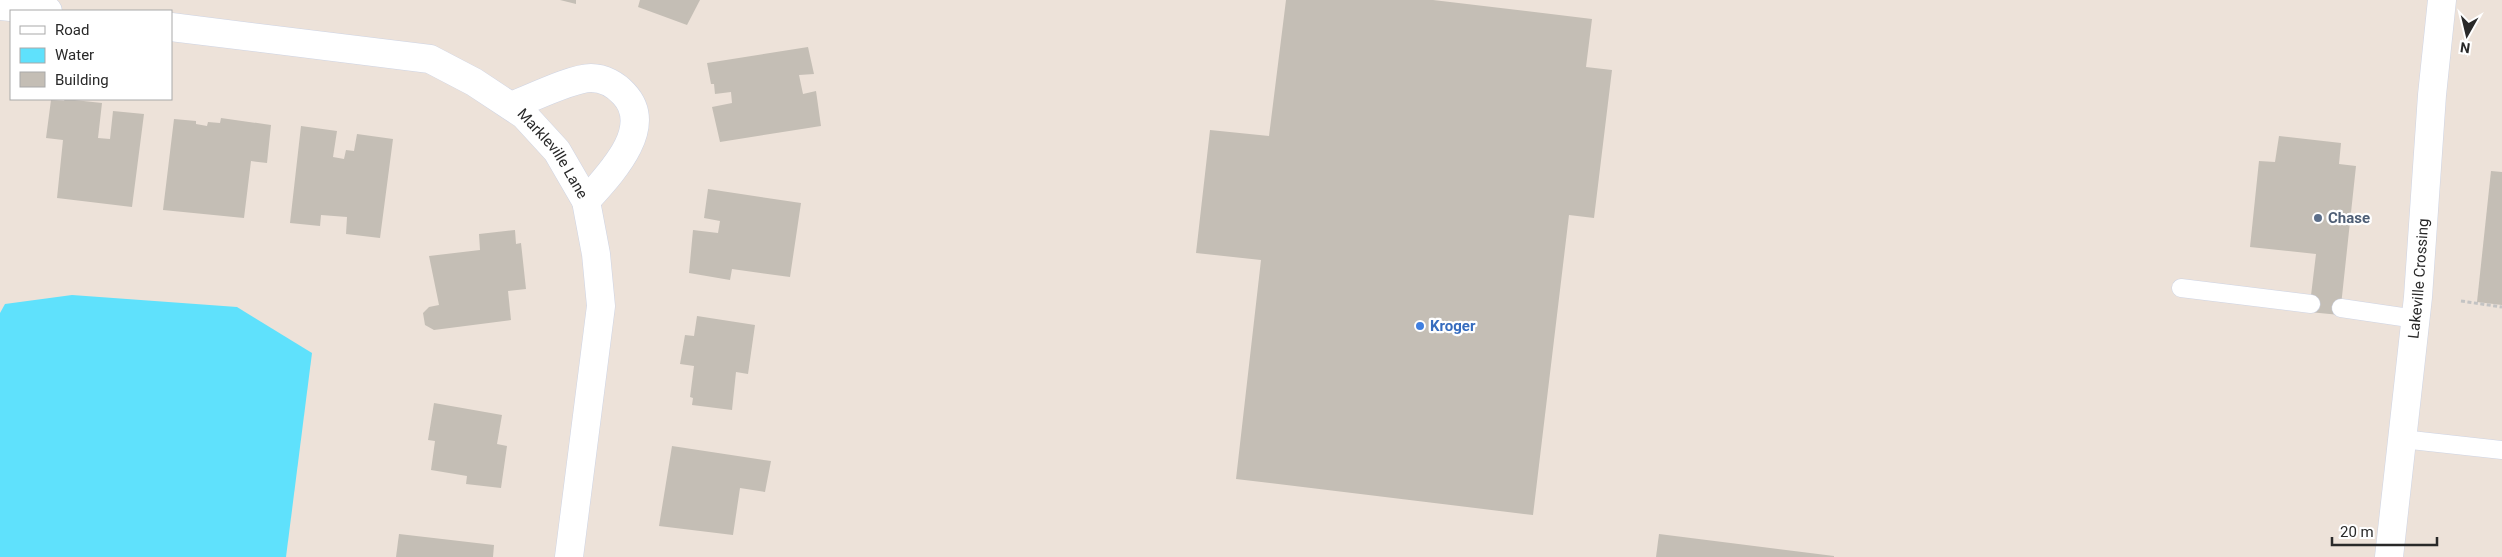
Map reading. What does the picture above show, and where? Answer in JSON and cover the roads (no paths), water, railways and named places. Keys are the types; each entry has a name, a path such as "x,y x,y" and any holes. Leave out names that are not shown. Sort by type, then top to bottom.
{"street":[{"name":"Lakeville Crossing","path":"2389,557 2416,319 2432,94 2442,0"},
{"path":"0,6 38,10"},
{"name":"Markleville Lane","path":"172,27 430,59 474,82 524,115 558,151 586,201 596,254 600,306 569,557"},
{"path":"511,106 557,87 591,78 615,84 633,103 636,127 619,164 586,201"}],"lane":[{"path":"2181,288 2311,304"},
{"path":"2340,308 2416,319"},
{"path":"2402,439 2502,450"}],"water":[{"path":"72,295 237,307 312,353 286,557 0,557 0,313 5,304"}],"place":[{"name":"Chase","path":"2318,218"},
{"name":"Kroger","path":"1420,326"}]}
